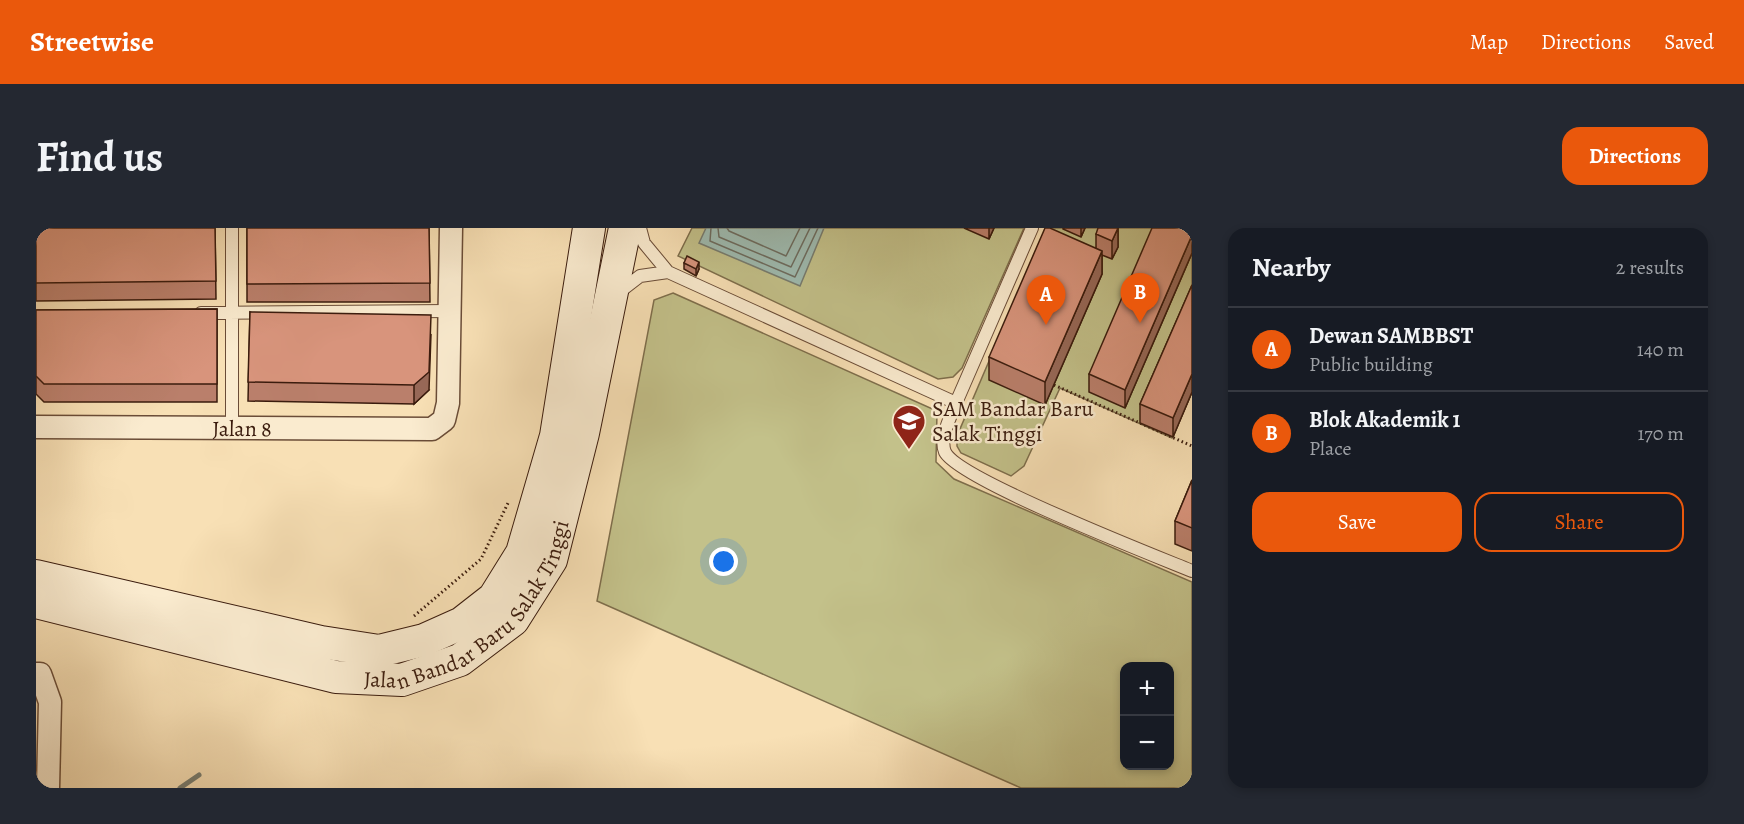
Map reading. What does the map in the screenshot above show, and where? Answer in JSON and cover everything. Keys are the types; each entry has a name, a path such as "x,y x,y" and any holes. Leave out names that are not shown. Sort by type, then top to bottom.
{"main road":[{"name":"Jalan Bandar Baru Salak Tinggi","path":"36,576 321,642 379,651 424,640 462,623 494,598 522,553 556,436 589,228"},
{"name":"Jalan Bandar Baru Salak Tinggi","path":"36,602 336,677 402,680 460,660 513,620 551,560 583,433 625,228"}],"street":[{"path":"449,311 450,228"},
{"name":"Jalan 8","path":"36,427 232,426 432,429 444,420 448,403 449,311"},
{"path":"38,674 50,702 48,788"}],"lane":[{"path":"232,228 232,426"},
{"path":"640,228 644,243 668,272 956,403"},
{"path":"1032,228 956,403 945,432 944,449 951,461 1017,497 1192,571"},
{"path":"610,300 640,276 668,272"},
{"path":"186,313 449,311"}],"path":[{"path":"1054,385 1192,446"},
{"path":"407,622 481,559 512,495"}],"shaded area":[{"path":"692,228 1024,228 962,368 953,377 938,379 678,256"},
{"path":"1046,228 1192,228 1192,392 1172,438 1060,388 1024,466 1011,476 961,453 957,446 957,436"},
{"path":"673,293 937,411 936,462 954,479 1192,582 1192,788 1021,788 597,601 654,300"}],"water":[{"path":"706,228 824,228 800,286 699,243"}],"building":[{"path":"36,228 215,228 216,281 36,283"},
{"path":"247,228 429,228 430,283 247,284"},
{"path":"1045,228 1050,228 1102,251 1045,382 989,357"},
{"path":"1098,228 1118,228 1112,241 1096,234"},
{"path":"1152,228 1192,228 1192,235 1125,390 1089,374"},
{"path":"687,256 699,262 696,269 684,263"},
{"path":"1192,285 1192,374 1173,418 1140,404"},
{"path":"217,309 217,384 44,384 36,376 36,310"},
{"path":"250,312 431,315 429,372 414,385 248,382"},
{"path":"1192,480 1192,528 1175,521"}],"waterway":[{"path":"180,788 199,775"}],"place":[{"name":"Blok Akademik 1","path":"1140,323"},
{"name":"Dewan SAMBBST","path":"1046,325"},
{"name":"SAM Bandar Baru Salak Tinggi","path":"909,450"}]}
